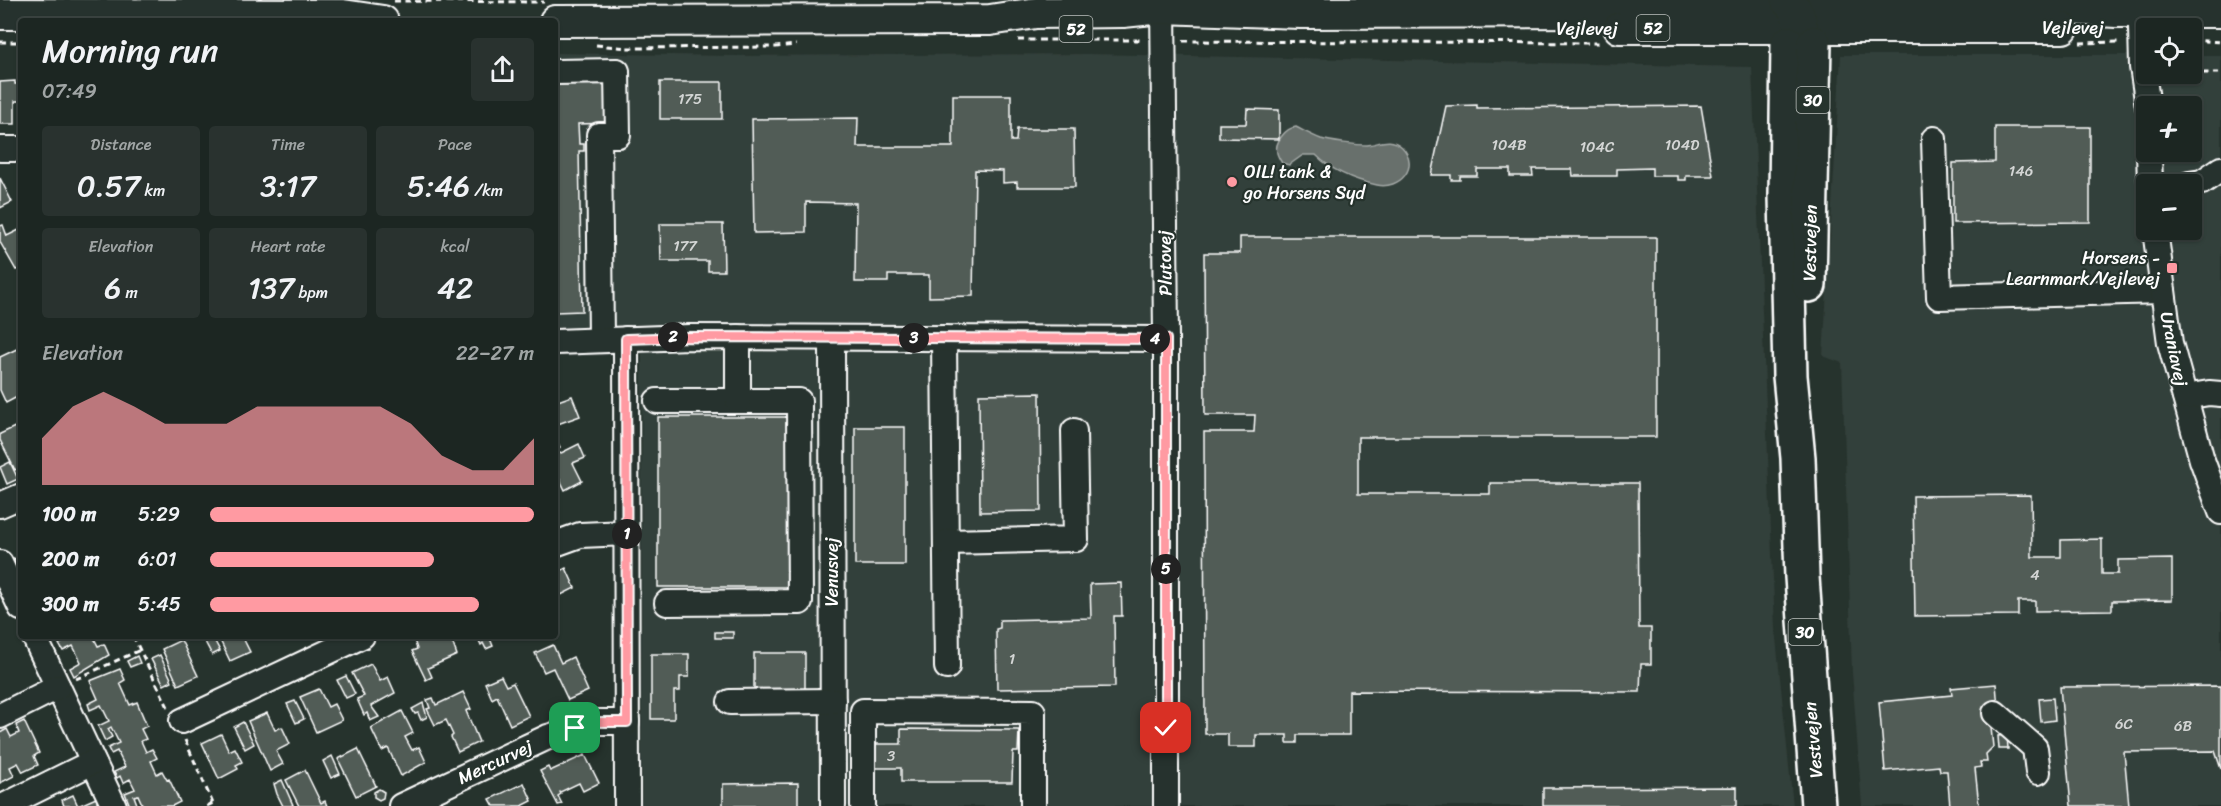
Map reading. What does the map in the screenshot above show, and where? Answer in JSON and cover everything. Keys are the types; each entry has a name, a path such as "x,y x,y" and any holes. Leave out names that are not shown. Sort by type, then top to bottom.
{"highway":[{"name":"Vestvejen","path":"1798,458 1809,286 1801,15"},
{"name":"Vestvejen","path":"1801,15 1786,195 1790,376 1798,458 1803,589 1818,806"}],"main road":[{"name":"Vejlevej","path":"1162,19 1518,29 1679,13 1733,1 1801,15 2136,27"},
{"name":"Vejlevej","path":"1801,15 1969,3 2116,12 2136,21"},
{"path":"0,14 227,11 343,15 363,18"},
{"name":"Vejlevej","path":"2192,18 2221,12"},
{"name":"Vejlevej","path":"558,21 990,20 1040,29 1162,19 1301,13 1679,13"},
{"name":"Vejlevej","path":"2202,27 2221,27"},
{"path":"0,29 18,29"}],"street":[{"name":"Plutovej","path":"1162,19 1166,339 1166,806"},
{"path":"558,72 617,71 618,135 598,135 601,340"},
{"path":"1934,139 1939,297 2163,291"},
{"path":"0,149 18,149"},
{"path":"2202,182 2221,169"},
{"name":"Uraniavej","path":"2156,240 2170,343 2202,460 2221,512"},
{"path":"558,342 738,337 1166,339"},
{"path":"738,337 738,401"},
{"name":"Venusvej","path":"832,338 833,806"},
{"path":"944,338 947,667"},
{"path":"626,339 627,806"},
{"name":"Uraniavej","path":"2185,397 2209,393 2221,394"},
{"path":"657,401 799,401 800,602 667,603"},
{"path":"799,430 832,430"},
{"path":"946,542 1076,539 1074,431"},
{"path":"0,506 18,497"},
{"path":"558,543 580,535 627,533"},
{"path":"0,563 18,602"},
{"path":"800,571 832,570"},
{"path":"35,639 114,806"},
{"path":"182,721 356,639"},
{"path":"0,716 58,687"},
{"path":"730,702 833,701"},
{"path":"863,806 863,711 1033,712 1033,806"},
{"path":"1995,713 2035,748 2038,772"},
{"name":"Mercurvej","path":"401,806 548,737 599,722 627,722"},
{"path":"833,753 863,752"},
{"path":"4,806 93,762"}],"path":[{"path":"1015,40 1162,19 1610,43"},
{"path":"2072,43 2136,30"},
{"path":"2202,41 2221,42"},
{"path":"0,42 18,42"},
{"path":"592,45 627,48 776,47 806,44"},
{"path":"2202,73 2221,74"},
{"path":"58,687 140,650"},
{"path":"207,806 213,803"}],"shaded area":[{"path":"558,53 731,56 1088,54 1752,67 1775,628 1793,806 641,806 642,354 558,357"},
{"path":"1841,55 2136,55 2136,84 2202,84 2202,55 2221,55 2221,806 1862,806 1852,673 1842,363 1823,356"},
{"path":"1296,127 1321,139 1337,142 1367,145 1393,142 1402,147 1407,155 1408,169 1400,180 1385,186 1352,178 1329,166 1316,155 1303,155 1289,165 1282,163 1278,157 1277,144 1285,133"}],"building":[{"path":"613,78 614,123 578,124 579,144 584,144 584,151 579,151 582,311 558,312 558,79"},
{"path":"15,81 15,84 18,84 15,124 0,124 0,82"},
{"path":"660,82 722,82 722,119 660,119"},
{"path":"953,95 1011,95 1011,141 1016,141 1017,129 1074,129 1075,187 1017,187 1017,182 1003,183 1003,171 975,170 973,296 929,297 929,275 888,275 888,282 855,282 856,203 806,202 806,232 754,233 752,119 858,118 857,147 953,147"},
{"path":"1477,105 1477,108 1701,106 1713,176 1686,176 1686,180 1678,180 1678,176 1652,176 1652,168 1617,169 1617,176 1573,176 1572,169 1532,169 1533,176 1510,176 1510,169 1477,169 1477,176 1460,176 1460,180 1451,180 1451,175 1431,175 1446,106"},
{"path":"1247,109 1279,110 1279,139 1219,138 1219,124 1246,124"},
{"path":"1995,127 2090,127 2090,222 1953,223 1953,163 1995,162"},
{"path":"0,178 12,202 0,208"},
{"path":"660,224 723,224 724,271 708,271 708,261 661,261"},
{"path":"3,225 7,236 18,230 18,269 16,270 0,242 0,226"},
{"path":"1240,237 1656,237 1656,437 1358,437 1358,494 1490,494 1490,483 1638,483 1639,628 1651,628 1651,664 1641,664 1640,692 1349,691 1349,735 1297,735 1297,743 1287,743 1287,735 1256,735 1256,747 1228,747 1228,734 1205,734 1204,432 1254,432 1255,415 1205,415 1204,253 1240,253"},
{"path":"18,348 18,397 6,403 0,390 0,357"},
{"path":"1040,393 1041,511 980,512 979,394"},
{"path":"572,396 580,416 558,424 558,401"},
{"path":"658,417 789,417 790,587 658,587"},
{"path":"17,426 18,428 18,468 15,470 0,440 0,434"},
{"path":"855,427 905,427 905,565 855,565"},
{"path":"579,444 585,458 573,463 582,481 565,490 558,475 558,454"},
{"path":"10,462 18,479 7,484 0,467"},
{"path":"2031,495 2032,557 2061,557 2061,540 2102,539 2102,574 2118,574 2118,560 2172,559 2172,600 2112,601 2112,610 2035,611 2035,601 2018,601 2018,615 1915,616 1913,496"},
{"path":"566,568 575,588 558,596 558,572"},
{"path":"1121,583 1122,616 1114,616 1115,687 997,689 996,629 1000,628 1000,620 1091,618 1090,584"},
{"path":"715,632 733,632 733,638 715,638"},
{"path":"70,639 94,639 98,646 104,644 109,655 74,676 70,668 81,662 73,646 63,651 59,644"},
{"path":"204,639 214,639 220,651 212,655"},
{"path":"219,639 244,639 250,652 230,661"},
{"path":"451,639 457,655 428,668 432,677 426,680 412,651 417,649 414,640"},
{"path":"478,639 490,639 493,646 486,649 483,643 481,645"},
{"path":"181,640 198,676 178,685 162,649"},
{"path":"553,645 561,663 573,657 588,691 568,700 553,668 544,672 535,653"},
{"path":"754,653 805,653 805,692 754,693"},
{"path":"651,654 689,654 689,677 680,677 680,691 674,691 674,719 651,719"},
{"path":"160,655 172,681 164,685 151,659"},
{"path":"137,656 140,663 130,667 127,661"},
{"path":"371,664 380,681 388,677 395,693 371,706 379,717 370,721 367,713 364,715 357,699 364,696 352,673"},
{"path":"120,669 125,680 120,683 130,705 137,702 147,726 141,729 146,739 141,741 146,752 152,749 157,758 151,761 157,774 162,771 167,780 169,779 180,802 172,806 143,806 138,795 134,796 137,804 130,806 125,793 135,789 130,779 123,783 120,776 117,778 114,772 125,767 117,751 111,754 108,748 119,743 111,727 108,729 112,737 105,741 98,726 109,721 101,705 90,710 88,704 98,699 90,681"},
{"path":"346,676 355,694 346,698 337,680"},
{"path":"501,676 506,686 513,683 529,716 510,725 497,696 492,699 485,683"},
{"path":"1996,684 1998,708 1990,718 1993,747 1986,754 1987,762 1980,762 1981,767 1975,768 1979,806 1950,806 1947,771 1940,771 1939,766 1885,771 1879,702 1952,695 1951,688"},
{"path":"2221,686 2221,769 2215,751 2124,752 2129,806 2071,806 2060,687"},
{"path":"319,689 328,707 334,704 342,720 316,732 300,697"},
{"path":"463,692 471,709 466,711 479,742 458,752 446,720 435,725 427,709 430,708 427,700 433,698 436,705"},
{"path":"2053,698 2055,720 2041,722 2039,699"},
{"path":"295,701 304,719 296,723 287,704"},
{"path":"423,703 427,717 421,720 418,713 415,714 412,709"},
{"path":"402,711 413,733 405,737 412,750 419,747 426,762 401,776 388,748 382,751 371,728"},
{"path":"267,713 275,730 282,727 290,744 276,751 283,764 270,771 248,721"},
{"path":"24,721 39,753 34,756 38,765 23,772 18,763 10,767 14,776 0,783 0,733 7,729 11,737 19,733 16,725"},
{"path":"243,722 254,744 245,749 234,727"},
{"path":"901,729 1019,730 1018,752 1013,752 1012,782 901,782 901,768 875,768 875,744 901,744"},
{"path":"221,734 229,751 235,748 242,762 236,765 238,769 219,779 202,743"},
{"path":"2007,735 2008,749 1999,749 1998,736"},
{"path":"358,749 376,786 356,796 338,759"},
{"path":"585,755 599,783 583,791 579,783 560,792 558,796 562,804 558,805 540,771 548,767 550,771"},
{"path":"332,756 340,774 331,778 323,761"},
{"path":"305,770 321,803 325,801 327,806 299,806 286,780"},
{"path":"282,780 293,805 291,806 283,806 277,794 274,784"},
{"path":"524,783 532,801 522,806 494,806 490,799"},
{"path":"798,783 798,806 723,806 723,784"},
{"path":"1737,787 1737,806 1543,806 1543,788"},
{"path":"379,789 384,792 383,798 379,800 374,797 374,792"},
{"path":"73,795 78,806 64,806 62,800"},
{"path":"96,798 99,806 78,806"}],"place":[{"name":"OIL! tank & go Horsens Syd","path":"1232,182"},
{"name":"Horsens - Learnmark/Vejlevej","path":"2172,268"}],"route":[{"path":"575,728 599,722 627,722 626,339 689,337 1166,339 1166,728"}]}
